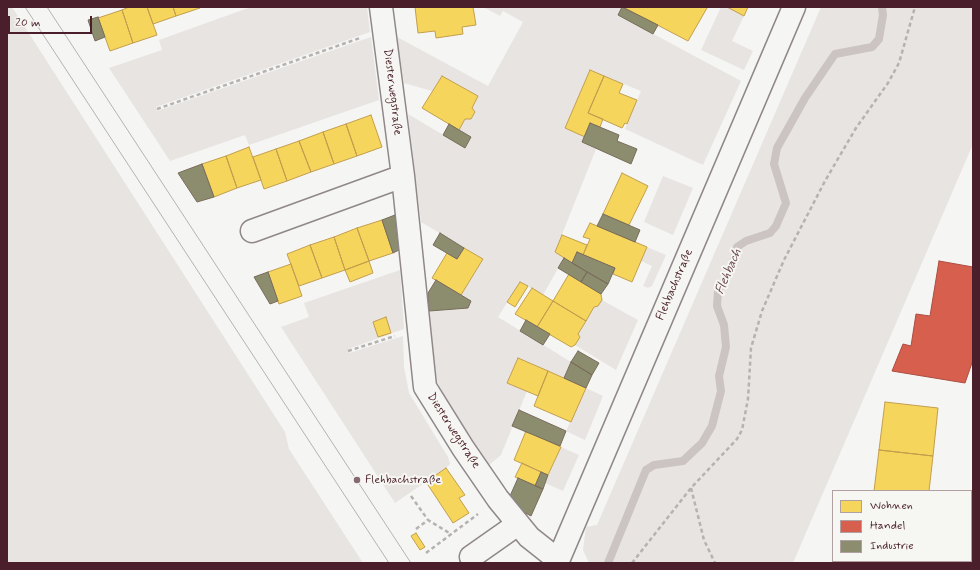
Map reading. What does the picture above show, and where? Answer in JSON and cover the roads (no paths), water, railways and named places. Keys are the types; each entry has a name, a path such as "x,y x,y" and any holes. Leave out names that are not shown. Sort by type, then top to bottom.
{"street":[{"name":"Diesterwegstraße","path":"380,7 403,176 422,377 428,395 498,499 529,537 558,562"},
{"name":"Flehbachstraße","path":"558,562 794,7"},
{"path":"252,231 403,176"},
{"path":"470,557 518,524"}],"waterway":[{"name":"Flehbach","path":"608,563 646,470 654,465 683,461 702,443 712,426 721,391 719,376 726,347 724,325 717,306 718,291 732,267 737,247 746,241 770,233 776,226 786,203 774,164 777,148 805,98 835,54 872,47 879,39 883,15 882,7"}],"tram line":[{"path":"25,7 389,563"},
{"path":"47,7 411,563"}],"place":[{"name":"Flehbachstraße","path":"357,480"}]}
